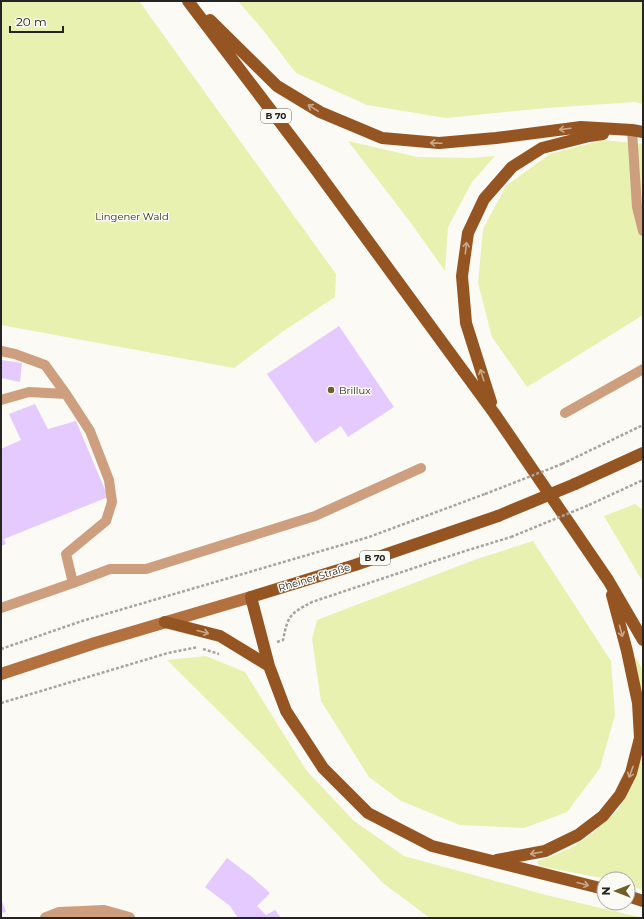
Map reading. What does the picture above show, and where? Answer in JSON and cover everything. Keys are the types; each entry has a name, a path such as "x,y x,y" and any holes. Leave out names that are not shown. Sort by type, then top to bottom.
{"main road":[{"path":"189,1 277,86 320,112 382,138 439,143 496,138 581,127 638,131"},
{"name":"B 70","path":"189,1 314,167 494,412 608,580"},
{"path":"494,412 466,323 462,276 468,232 484,199 512,167 542,148 589,136 638,131"},
{"name":"Rheiner Straße","path":"1,674 96,643 355,565 498,516 576,484 643,453"},
{"path":"608,580 643,640"},
{"path":"491,861 545,851 578,835 603,816 620,795 631,773 640,738 638,703 627,651 608,580"},
{"path":"250,597 269,666 286,711 323,768 368,813 432,846 596,888"},
{"path":"165,622 220,636 269,666"}],"street":[{"path":"46,918 60,913 104,911 129,918"}],"lane":[{"path":"638,131 637,207 643,231"},
{"path":"1,351 15,354 45,365 90,431 109,480 112,502 106,521 66,554 73,583"},
{"path":"565,413 643,368"},
{"path":"1,400 29,392 66,394"},
{"path":"1,608 110,569 146,568 314,516 421,468"}],"path":[{"path":"1,649 82,621 369,537 562,464 643,425"},
{"path":"511,537 590,505 643,480"}],"green space":[{"name":"Lingener Wald","path":"1,1 139,1 336,274 335,297 282,332 234,368 1,325"},
{"path":"238,1 643,1 643,104 635,102 546,108 446,118 367,105 296,73 263,30"},
{"path":"603,140 643,144 643,315 527,387 492,337 478,283 483,229 506,186 550,154"},
{"path":"348,141 417,157 470,158 495,156 472,182 448,227 445,271 411,223"},
{"path":"635,504 643,510 643,582 604,516"},
{"path":"533,541 611,661 615,715 600,768 567,812 524,828 460,825 401,801 369,777 321,701 312,639 317,620 477,559"},
{"path":"206,656 245,672 306,770 354,821 404,856 546,895 596,907 596,911 613,911 643,918 430,918 383,883 259,751 167,660"},
{"path":"636,658 643,670 643,890 636,888 636,871 596,871 596,877 539,866 537,861 569,849 589,836 618,810 632,783 641,747 632,661"}],"building":[{"name":"Brillux","path":"339,326 394,407 348,437 341,426 315,443 267,374"},
{"path":"1,360 22,363 20,382 1,378"},
{"path":"35,404 48,429 76,421 108,497 4,539 6,544 1,546 1,449 21,440 9,414"},
{"path":"227,858 270,893 257,906 266,915 275,910 281,918 238,918 230,906 205,887"},
{"path":"1,899 6,912 1,913"}],"place":[{"name":"Brillux","path":"331,390"}]}
